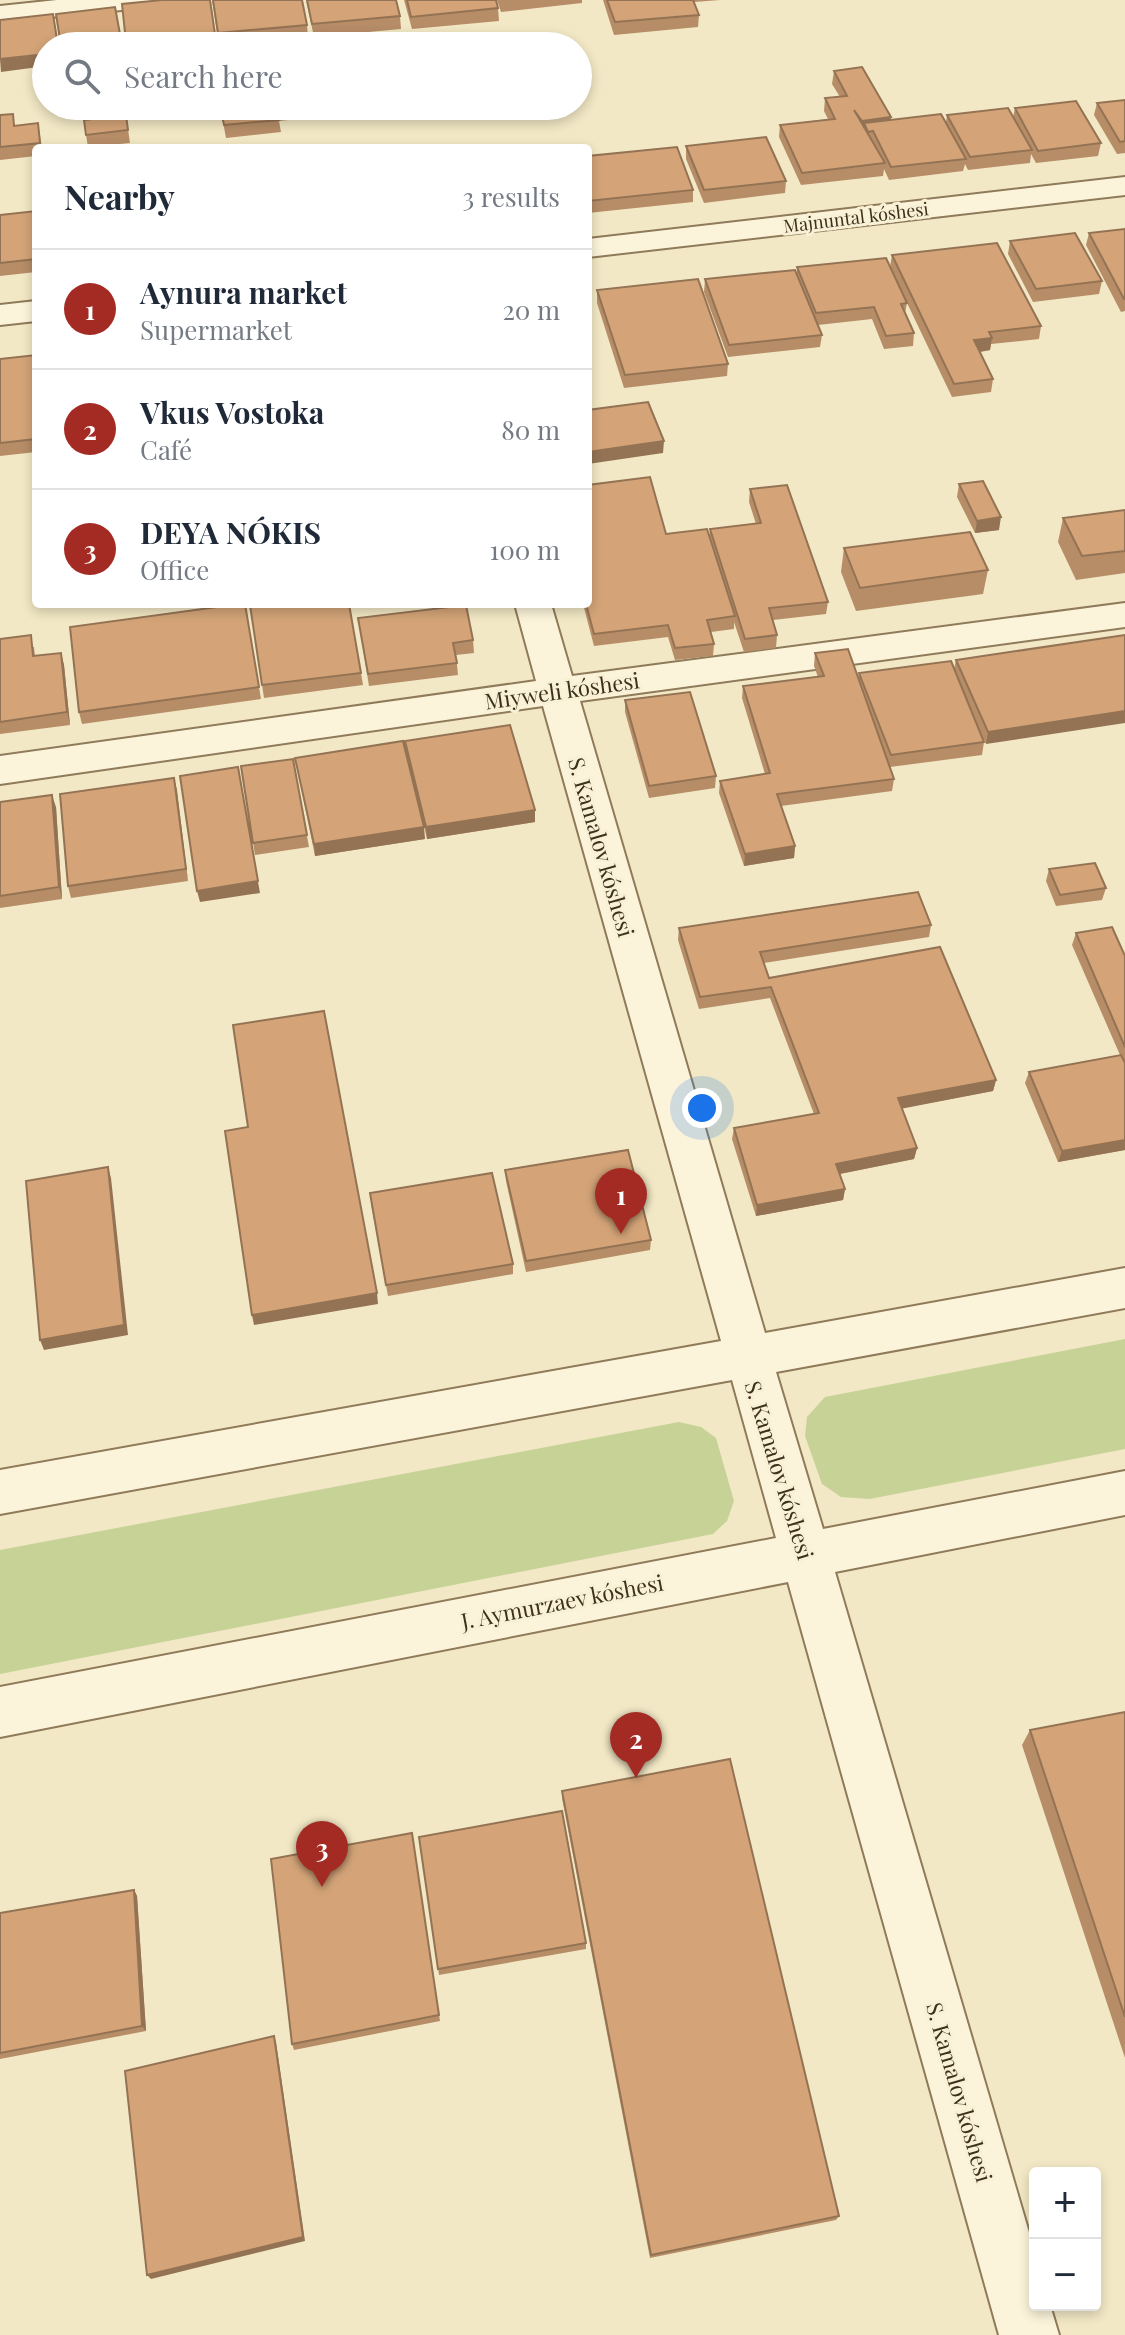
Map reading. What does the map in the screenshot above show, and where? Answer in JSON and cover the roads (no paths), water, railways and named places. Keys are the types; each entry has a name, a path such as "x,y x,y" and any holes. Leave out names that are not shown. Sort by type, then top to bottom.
{"street":[{"path":"0,14 142,0"},
{"name":"Majnuntal kóshesi","path":"592,248 1125,186"},
{"path":"0,315 32,311"},
{"name":"S. Kamalov kóshesi","path":"534,608 1029,2335"},
{"name":"Miyweli kóshesi","path":"0,770 1125,615"},
{"path":"0,1492 1125,1288"},
{"name":"J. Aymurzaev kóshesi","path":"0,1712 1125,1493"}],"place":[{"name":"Aynura market","path":"621,1234"},
{"name":"Vkus Vostoka","path":"636,1778"},
{"name":"DEYA NÓKIS","path":"322,1887"}]}
